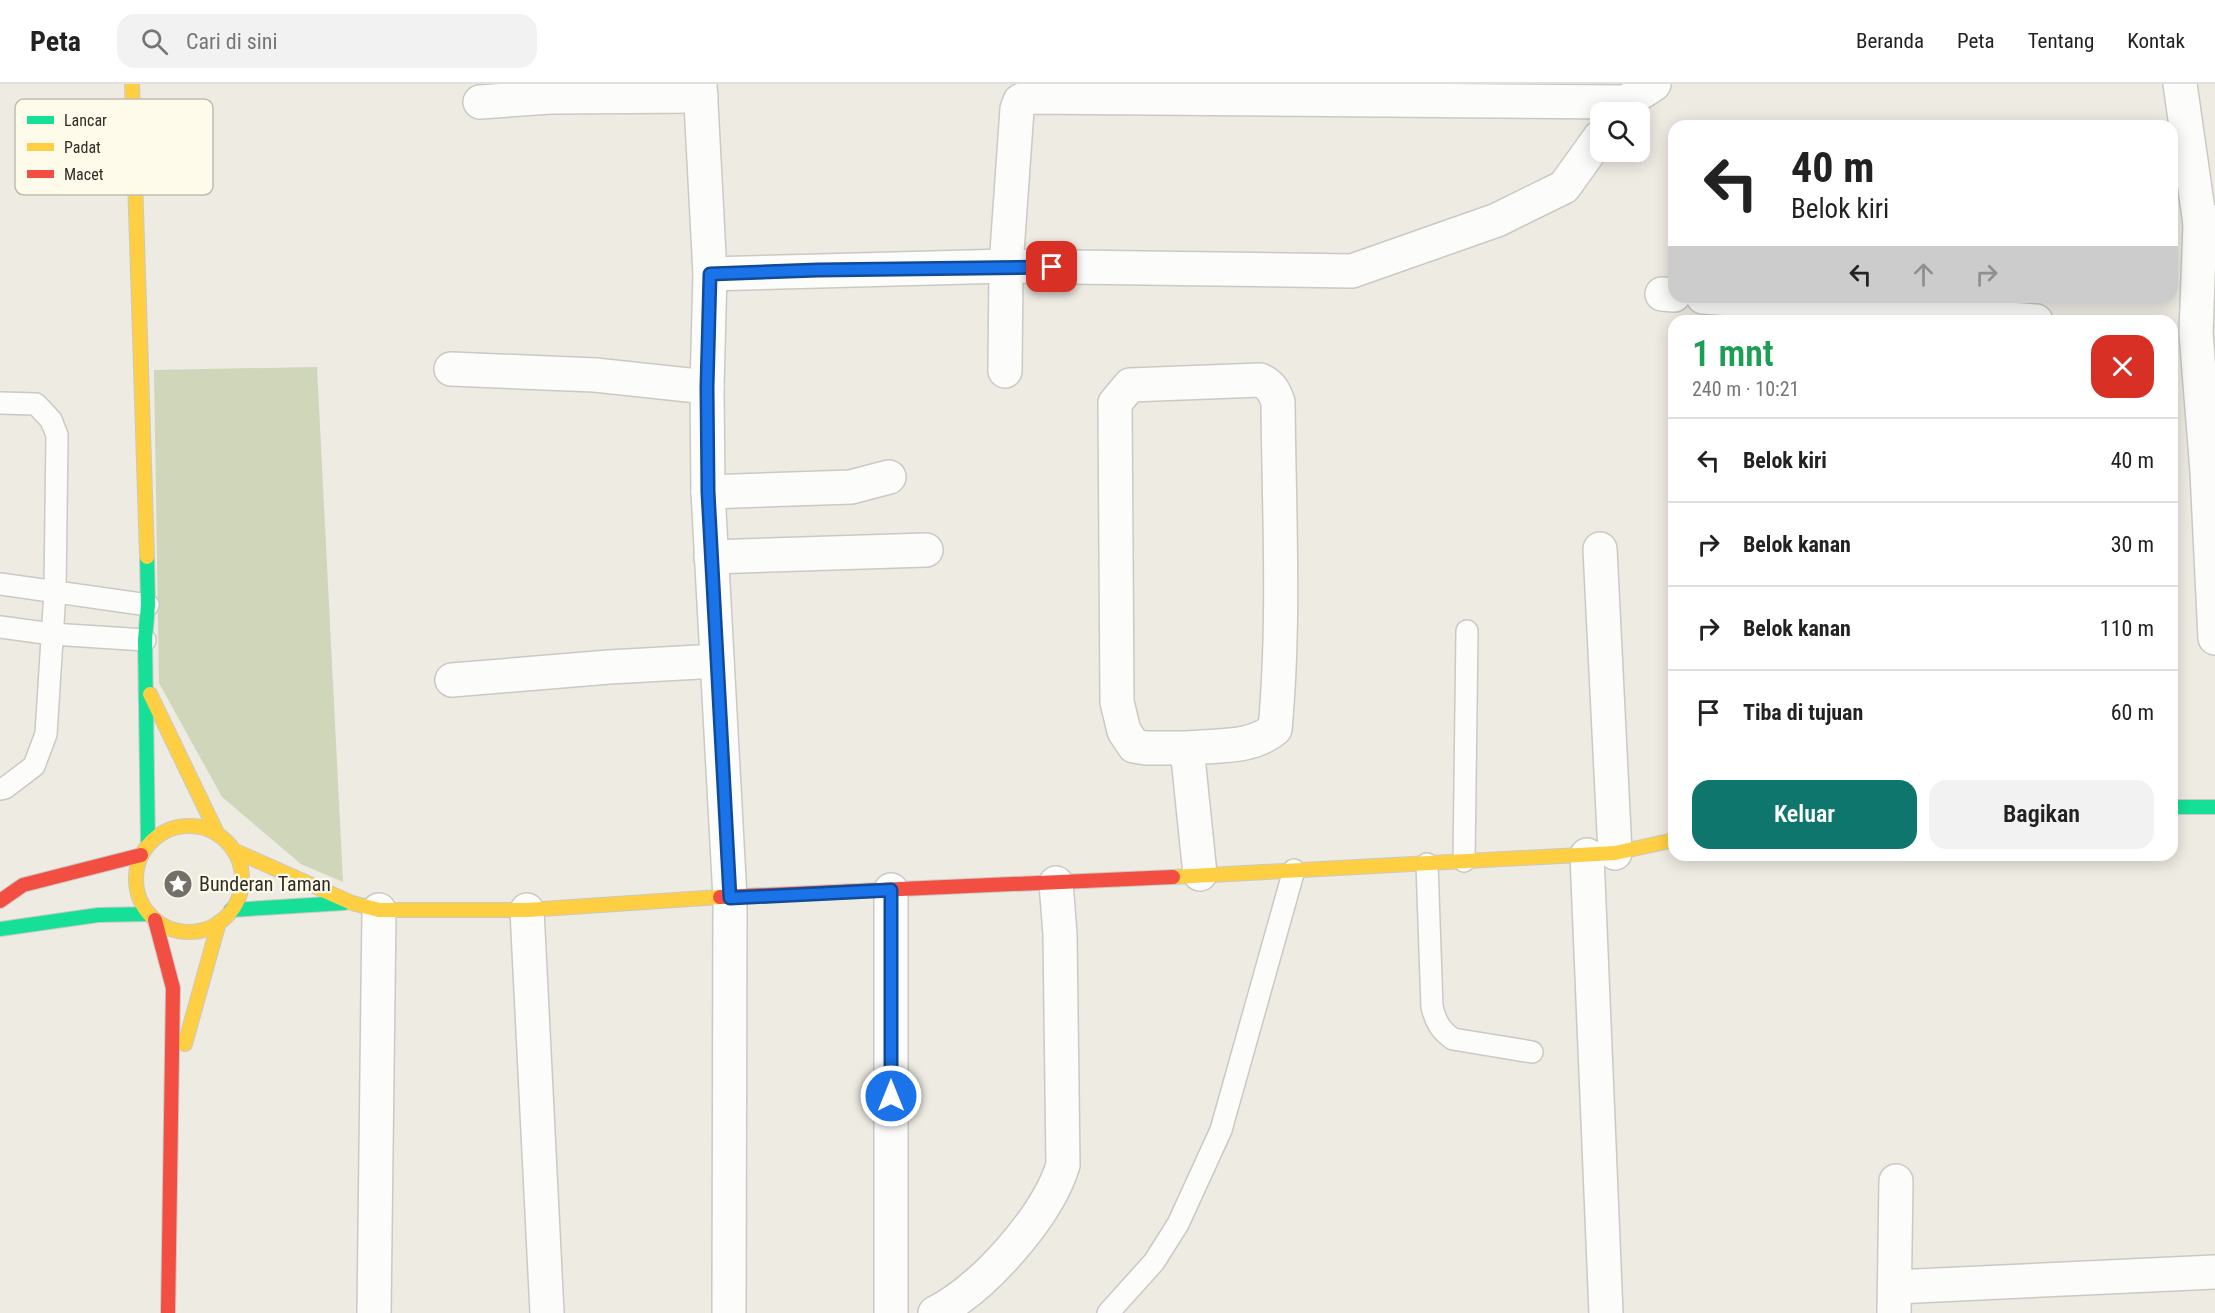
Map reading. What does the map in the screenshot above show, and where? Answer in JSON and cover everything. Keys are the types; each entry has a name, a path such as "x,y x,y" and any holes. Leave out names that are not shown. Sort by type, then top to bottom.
{"street":[{"path":"132,84 132,99"},
{"path":"1629,102 1654,84"},
{"path":"2180,84 2207,223 2184,332 2207,472 2215,638"},
{"path":"480,102 550,96 701,90 710,274 707,387 708,492 730,898 729,1313"},
{"path":"1005,371 1006,266 1017,109 1020,101 1028,97 1590,106"},
{"path":"710,274 1006,266 1352,271 1497,220 1564,187 1590,151"},
{"path":"135,195 148,605 145,640 147,687 145,849 135,875 136,886 143,906 152,917 170,928 187,932 204,930 219,922 231,910 239,896 242,880 240,864 233,850 217,833 147,687"},
{"path":"1786,303 1953,315"},
{"path":"451,369 595,375 707,387"},
{"path":"1260,380 1268,383 1278,402 1280,587 1278,698 1275,729 1267,736 1249,743 1187,748 1134,746 1124,731 1118,702 1115,403 1130,386 1260,380"},
{"path":"708,492 851,487 889,477"},
{"path":"1600,549 1606,1313"},
{"path":"711,557 926,550"},
{"path":"452,680 717,661"},
{"path":"1187,748 1200,874"},
{"path":"2178,807 2215,807"},
{"path":"0,901 23,885 145,849 168,829 193,825 217,833"},
{"path":"231,910 365,907 527,910 675,900 1056,883 1601,854 1668,841"},
{"path":"233,850 365,907"},
{"path":"0,883 23,885 42,894"},
{"path":"935,1313 969,1291 1001,1260 1051,1194 1063,1165 1060,934 1056,883"},
{"path":"891,890 891,1313"},
{"path":"72,906 98,915"},
{"path":"365,907 374,1313"},
{"path":"527,910 547,1313"},
{"path":"0,929 98,915 152,917"},
{"path":"152,917 168,961 173,988 168,1313"},
{"path":"173,1086 219,922"},
{"path":"1896,1181 1895,1300 2215,1272"}],"lane":[{"path":"0,403 36,404 51,420 57,435 55,592 46,734 34,766 5,788 0,789"},
{"path":"0,584 148,605"},
{"path":"0,627 52,634 145,640"},
{"path":"1464,861 1467,631"},
{"path":"1426,864 1432,1007 1442,1032 1453,1039 1532,1052"},
{"path":"1108,1313 1154,1262 1178,1224 1221,1130 1294,870"}],"green space":[{"path":"317,367 343,882 301,864 222,797 159,683 154,370"}],"traffic: fast":[{"path":"147,557 148,605 145,640 148,844"},
{"path":"2178,807 2215,807"},
{"path":"231,910 344,903"},
{"path":"0,929 98,915 149,914"}],"traffic: slow":[{"path":"132,84 132,99"},
{"path":"136,195 147,557"},
{"path":"150,694 217,833"},
{"path":"189,826 209,830 226,842 238,859 242,879 238,899 226,916 209,928 189,932 169,928 152,916 140,899 136,879 140,859 152,842 169,830 189,826"},
{"path":"1173,877 1615,853 1668,841"},
{"path":"233,850 352,903 379,910 527,910 720,897"},
{"path":"185,1044 219,922"}],"traffic: jam":[{"path":"0,901 23,885 141,855"},
{"path":"720,897 1173,877"},
{"path":"155,920 173,988 168,1313"}],"place":[{"name":"Bunderan Taman","path":"178,884"}],"route":[{"path":"891,1096 891,890 730,898 708,492 707,387 710,274 1006,266 1052,267"}]}
